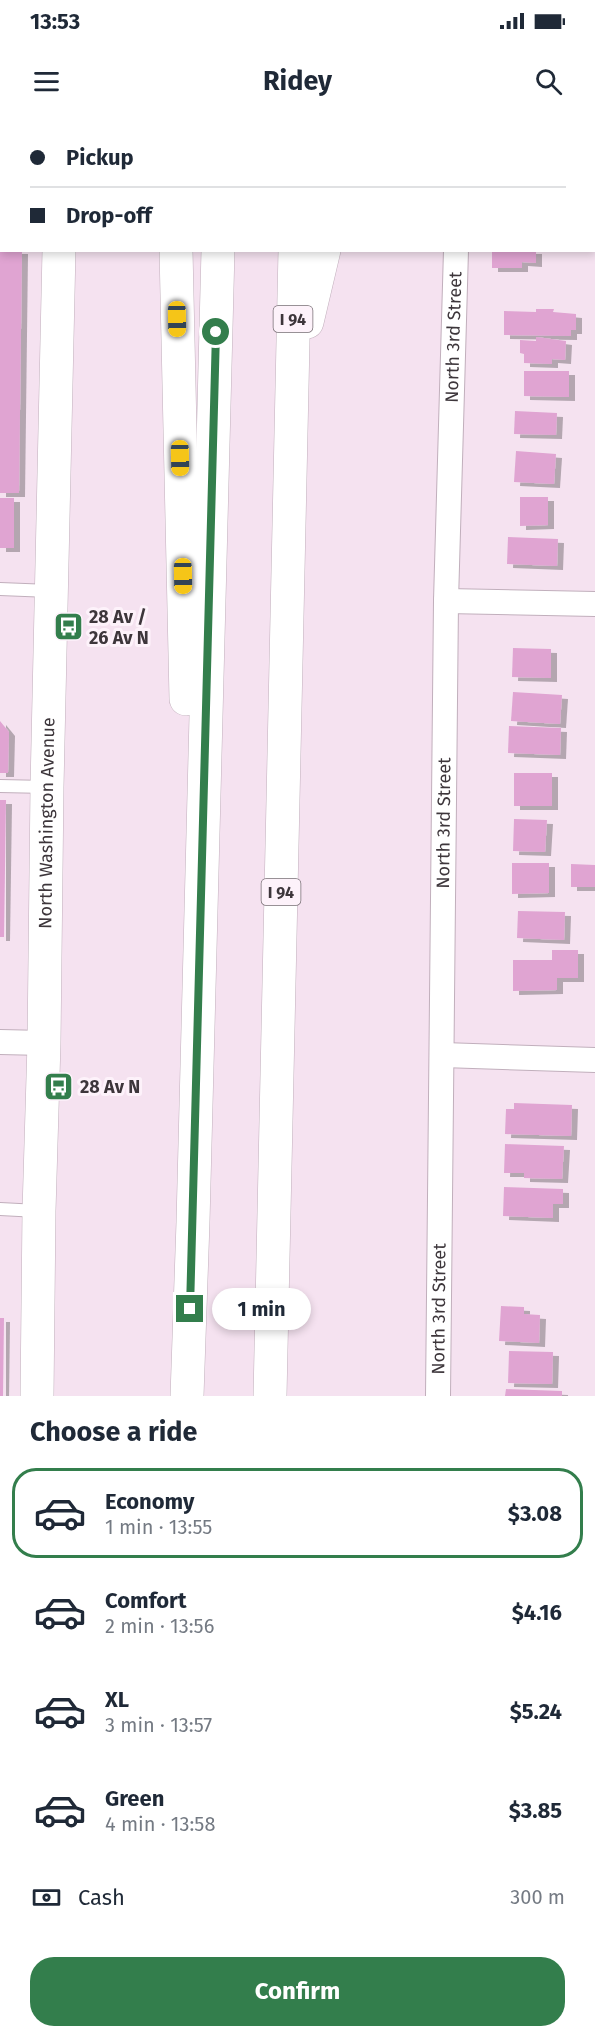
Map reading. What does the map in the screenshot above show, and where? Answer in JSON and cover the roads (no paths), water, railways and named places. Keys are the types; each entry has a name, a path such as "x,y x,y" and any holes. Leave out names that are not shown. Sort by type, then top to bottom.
{"main road":[{"name":"North Washington Avenue","path":"37,1396 59,252"},
{"path":"176,252 196,1098"},
{"path":"187,1396 218,252"},
{"name":"I 94","path":"270,1396 295,252"},
{"path":"292,388 324,252"}],"street":[{"name":"North 3rd Street","path":"438,1396 446,601 456,252"},
{"path":"446,601 595,603"},
{"path":"0,1042 44,1043"},
{"path":"442,1055 595,1060"}],"lane":[{"path":"0,589 52,591"},
{"path":"0,786 47,787"},
{"path":"0,1209 39,1211"}],"place":[{"name":"28 Av / 26 Av N","path":"68,627"},
{"name":"28 Av N","path":"59,1087"}]}
